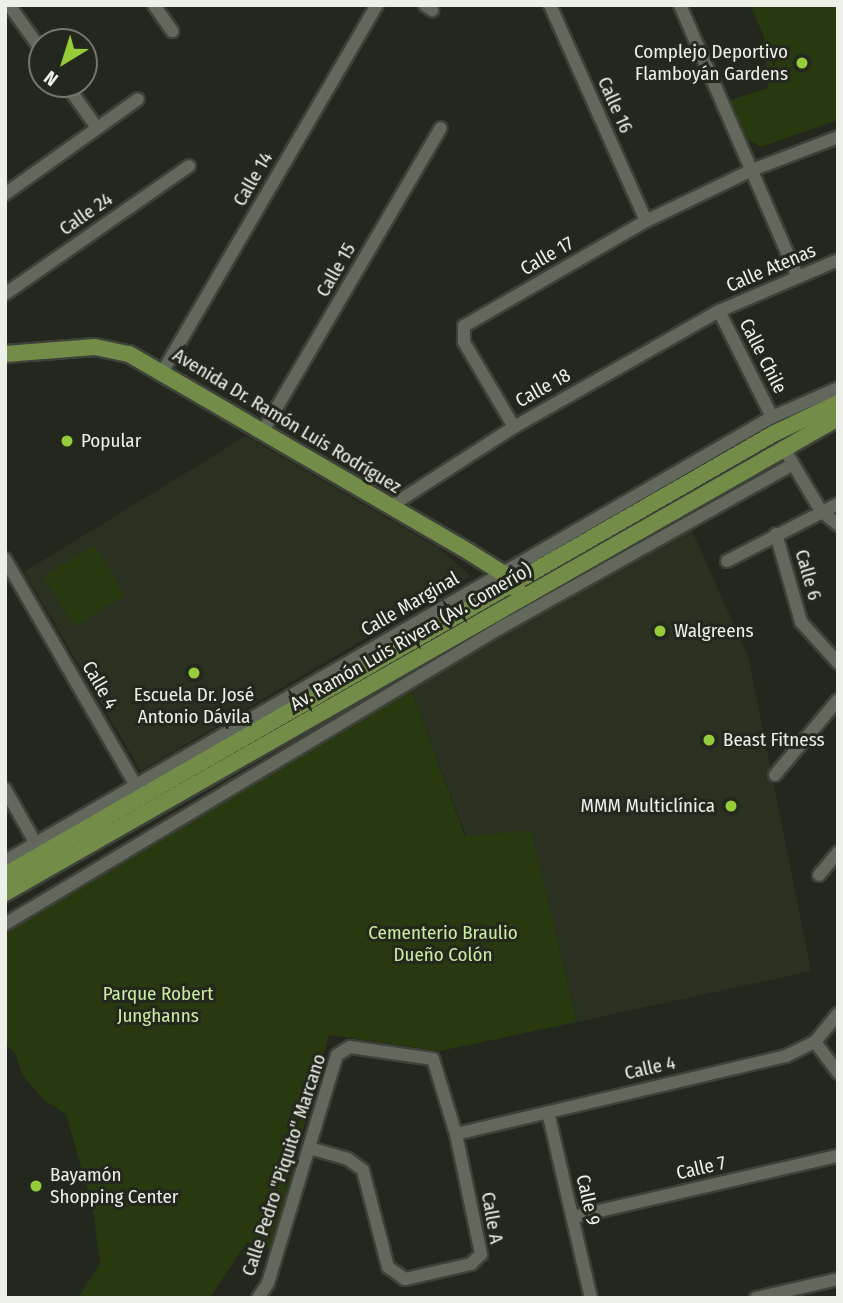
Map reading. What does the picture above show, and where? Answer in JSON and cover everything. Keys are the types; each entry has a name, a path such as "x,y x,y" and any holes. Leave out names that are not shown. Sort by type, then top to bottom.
{"main road":[{"name":"Avenida Dr. Ramón Luis Rodríguez","path":"5,354 95,348 129,354 163,371 391,506 513,585"},
{"name":"Av. Ramón Luis Rivera (Av. Comerío)","path":"5,875 775,433 838,403"},
{"name":"Av. Ramón Luis Rivera (Av. Comerío)","path":"513,585 838,418"},
{"name":"Av. Ramón Luis Rivera (Av. Comerío)","path":"5,893 142,796"}],"street":[{"path":"9,5 28,31"},
{"path":"154,5 172,31"},
{"name":"Calle 14","path":"163,371 377,5"},
{"name":"Calle 16","path":"550,5 646,221"},
{"path":"680,5 797,275"},
{"path":"76,98 97,128"},
{"path":"5,194 138,99"},
{"name":"Calle 15","path":"264,431 441,128"},
{"name":"Calle 17","path":"514,427 464,342 464,326 646,221 752,170 838,137"},
{"name":"Calle 24","path":"5,293 189,166"},
{"name":"Calle Atenas","path":"719,311 797,275 838,260"},
{"name":"Calle 18","path":"391,506 514,427 719,311"},
{"name":"Calle Chile","path":"719,311 772,417"},
{"name":"Calle Marginal","path":"5,861 35,842 142,796 513,585 772,417 838,388"},
{"path":"783,447 821,511 838,526"},
{"path":"5,925 500,628 793,464"},
{"name":"Calle 6","path":"838,504 776,534 801,622 838,663"},
{"path":"727,561 776,534"},
{"name":"Calle 4","path":"5,559 161,830"},
{"path":"775,775 838,700"},
{"path":"5,789 35,842"},
{"path":"818,875 838,852"},
{"name":"Calle 4","path":"456,1134 786,1056 815,1042 838,1014"},
{"path":"815,1042 838,1073"},
{"name":"Calle A","path":"309,1148 348,1159 363,1170 388,1267 405,1279 471,1264 481,1254 456,1134 433,1059 350,1047"},
{"name":"Calle Pedro \"Piquito\" Marcano","path":"258,1298 268,1283 337,1055 350,1047"},
{"name":"Calle 9","path":"548,1112 591,1298"},
{"name":"Calle 7","path":"573,1217 838,1156"},
{"path":"756,1298 838,1279"}],"shaded area":[{"name":"Escuela Dr. José Antonio Dávila","path":"246,436 437,547 471,576 141,771 24,572"},
{"path":"689,524 749,659 811,971 577,1022 531,830 466,836 410,687"}],"green space":[{"name":"Complejo Deportivo Flamboyán Gardens","path":"750,5 838,5 838,120 761,147 747,139 730,100 768,88 764,37"},
{"path":"94,545 125,595 75,627 43,577"},
{"name":"Parque Robert Junghanns","path":"410,687 465,836 531,830 577,1022 440,1051 329,1035 271,1250 247,1242 210,1298 78,1298 100,1263 93,1210 66,1114 44,1100 21,1073 16,1054 5,1043 5,930"}],"place":[{"name":"Complejo Deportivo Flamboyán Gardens","path":"802,63"},
{"name":"Popular","path":"67,441"},
{"name":"Walgreens","path":"660,631"},
{"name":"Escuela Dr. José Antonio Dávila","path":"194,673"},
{"name":"Beast Fitness","path":"709,740"},
{"name":"MMM Multiclínica","path":"731,806"},
{"name":"Bayamón Shopping Center","path":"36,1186"}],"park label":[{"name":"Cementerio Braulio Dueño Colón","path":"443,944"}]}
